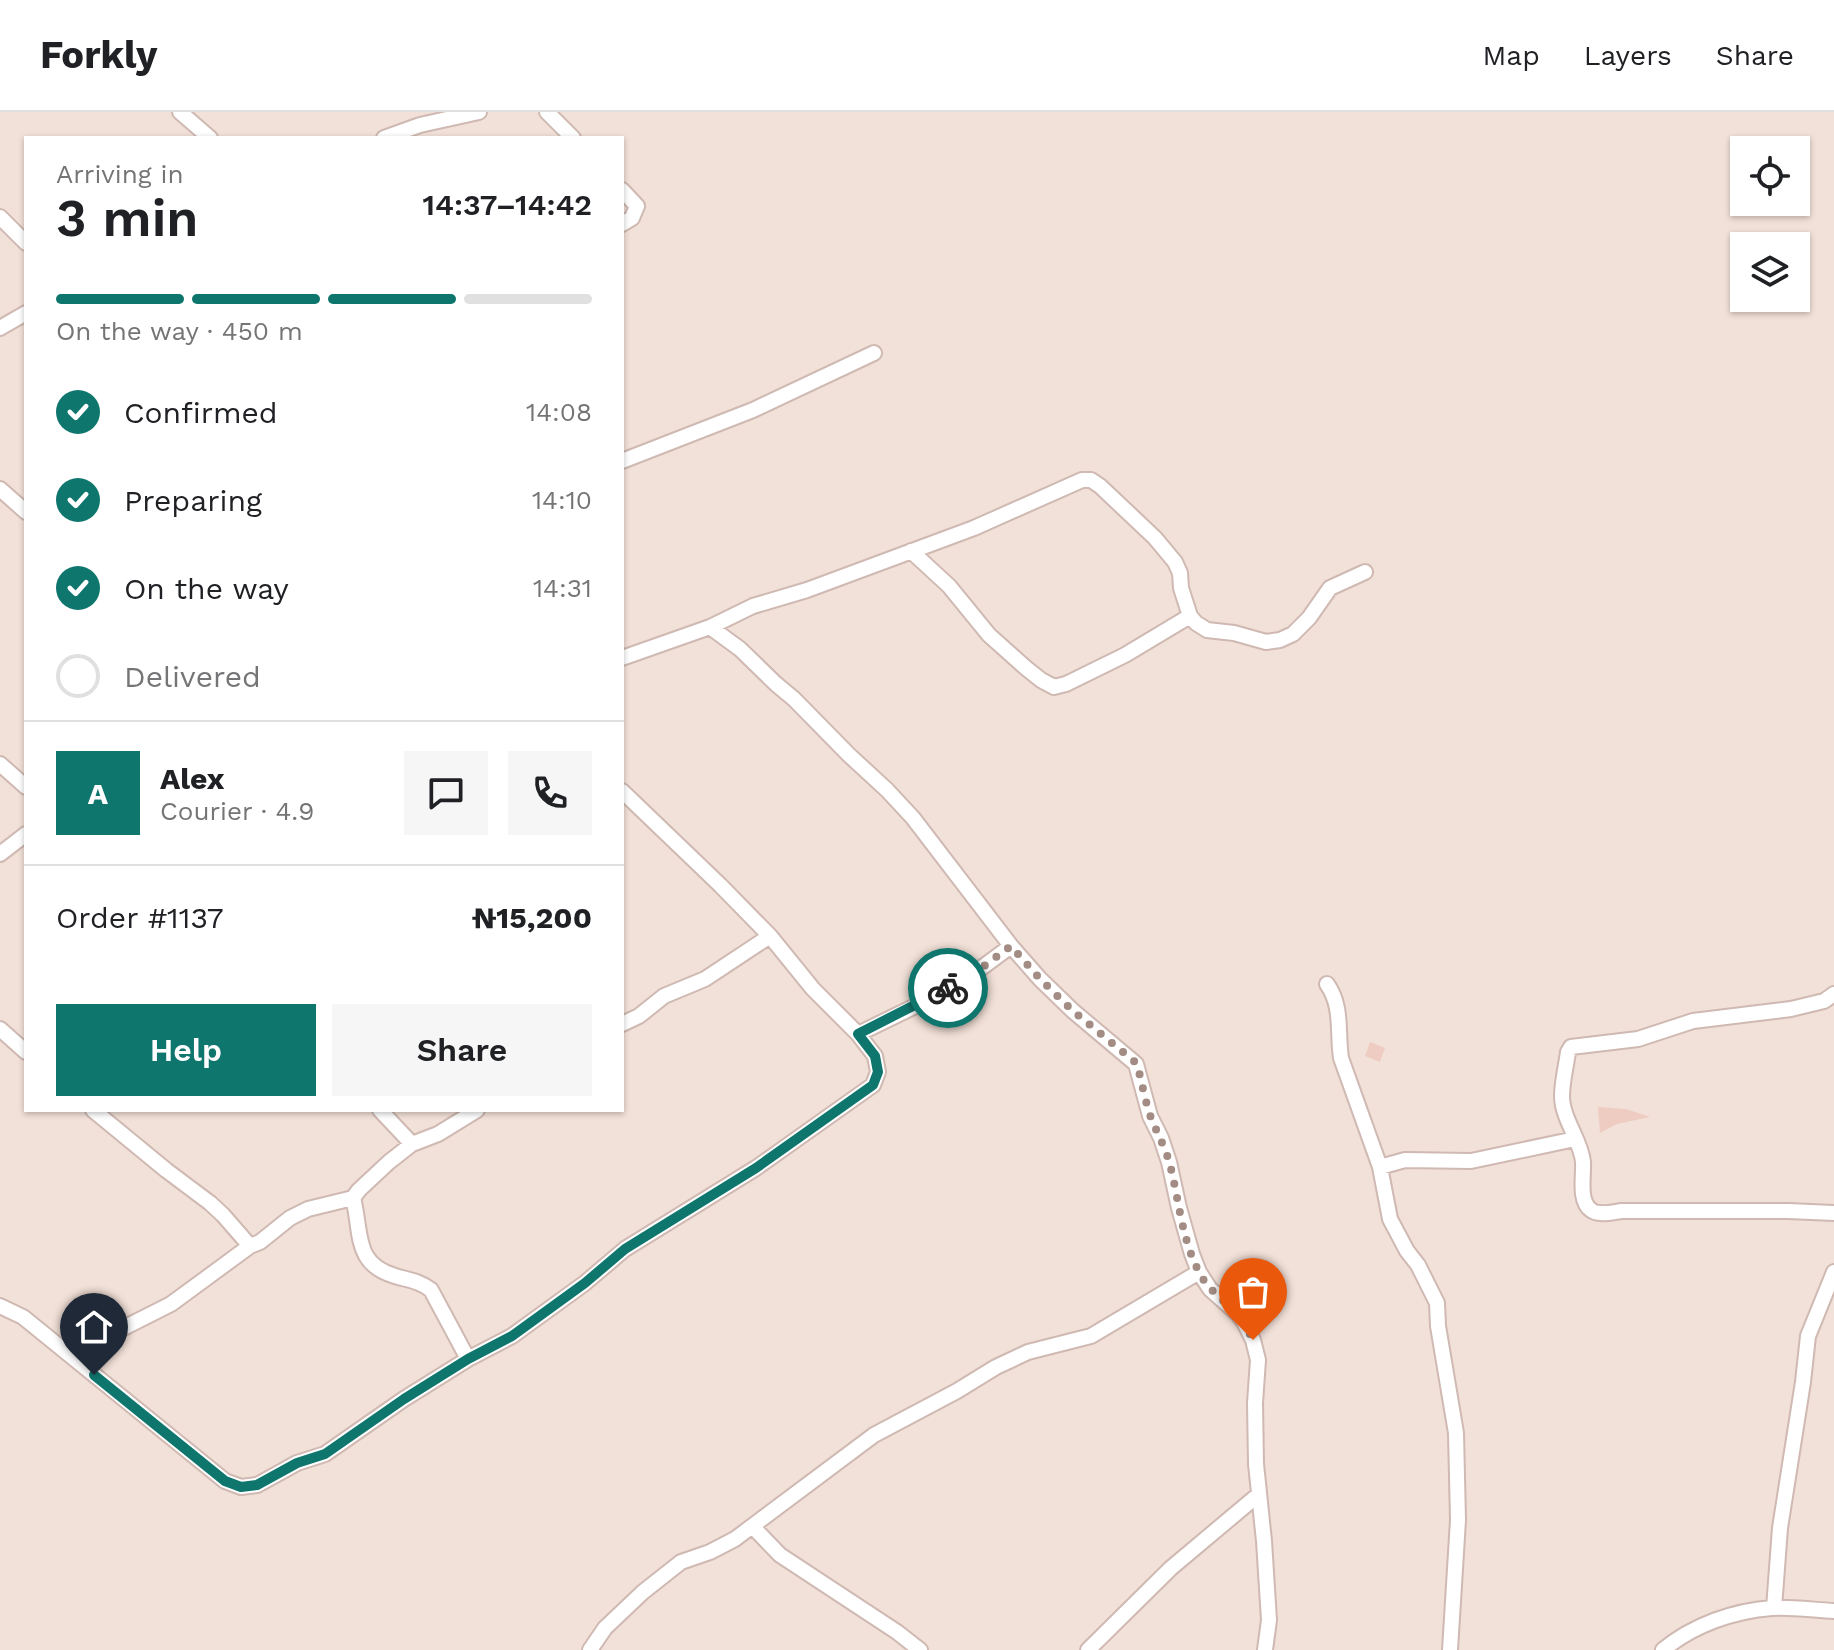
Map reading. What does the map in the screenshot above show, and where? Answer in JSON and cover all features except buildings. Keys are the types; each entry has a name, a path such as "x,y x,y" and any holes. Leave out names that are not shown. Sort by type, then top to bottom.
{"street":[{"path":"180,112 208,136"},
{"path":"390,136 420,125 479,112"},
{"path":"547,112 571,136"},
{"path":"624,192 637,206 632,218 624,223"},
{"path":"0,217 24,241"},
{"path":"0,328 24,314"},
{"path":"624,460 753,410 874,353"},
{"path":"624,657 710,627 753,606 807,590 974,528 1082,480 1091,480 1100,486 1155,538 1175,562 1190,616 1207,630 1234,633 1266,642 1280,640 1293,634 1309,618 1330,588 1365,572"},
{"path":"0,489 24,510"},
{"path":"911,551 949,586 989,635 1026,668 1054,687 1125,655 1190,616"},
{"path":"710,627 740,649 887,790 913,818 1040,979 1136,1064 1150,1116 1169,1162 1179,1208 1199,1272 1210,1289 1244,1322 1258,1360 1256,1464 1269,1620 1265,1650"},
{"path":"0,764 24,785"},
{"path":"0,1306 23,1317 225,1481 241,1487 257,1485 297,1463 325,1454 404,1399 512,1336 585,1283 625,1249 756,1168 873,1085 878,1072 875,1056 858,1034 813,989 770,936 624,793"},
{"path":"0,854 24,836"},
{"path":"624,1023 639,1016 664,996 705,979 770,936"},
{"path":"858,1034 938,995 1011,946"},
{"path":"1327,984 1339,1006 1341,1058 1380,1167 1390,1219 1437,1303 1456,1433 1458,1520 1450,1650"},
{"path":"1834,994 1824,1001 1791,1009 1693,1021 1638,1039 1571,1047 1562,1094 1563,1105 1583,1158 1582,1188 1591,1211 1834,1213"},
{"path":"0,1029 24,1050"},
{"path":"95,1112 210,1203 250,1246"},
{"path":"382,1112 412,1144"},
{"path":"70,1355 171,1304 280,1225 308,1209 353,1198 412,1144 438,1134 474,1112"},
{"path":"1380,1167 1405,1160 1471,1161 1575,1139"},
{"path":"353,1198 365,1257 377,1269 423,1284 431,1290 468,1359"},
{"path":"590,1650 605,1628 681,1562 735,1539 874,1435 1017,1357 1091,1336 1199,1272"},
{"path":"1774,1608 1780,1528 1808,1336 1834,1272"},
{"path":"1088,1650 1171,1568 1258,1495"},
{"path":"753,1527 780,1555 920,1650"},
{"path":"1663,1650 1704,1624 1746,1612 1774,1608 1834,1611"}],"shaded area":[{"path":"0,112 1834,112 1834,1650 0,1650"}],"way so far":[{"path":"948,988 1011,946 1073,1011 1134,1061 1150,1116 1169,1162 1179,1208 1199,1272 1210,1289 1238,1314 1253,1340"}],"route":[{"path":"94,1375 225,1481 241,1487 257,1485 297,1463 325,1454 404,1399 512,1336 585,1283 625,1249 756,1168 873,1085 878,1072 875,1056 858,1034 948,988"}]}
